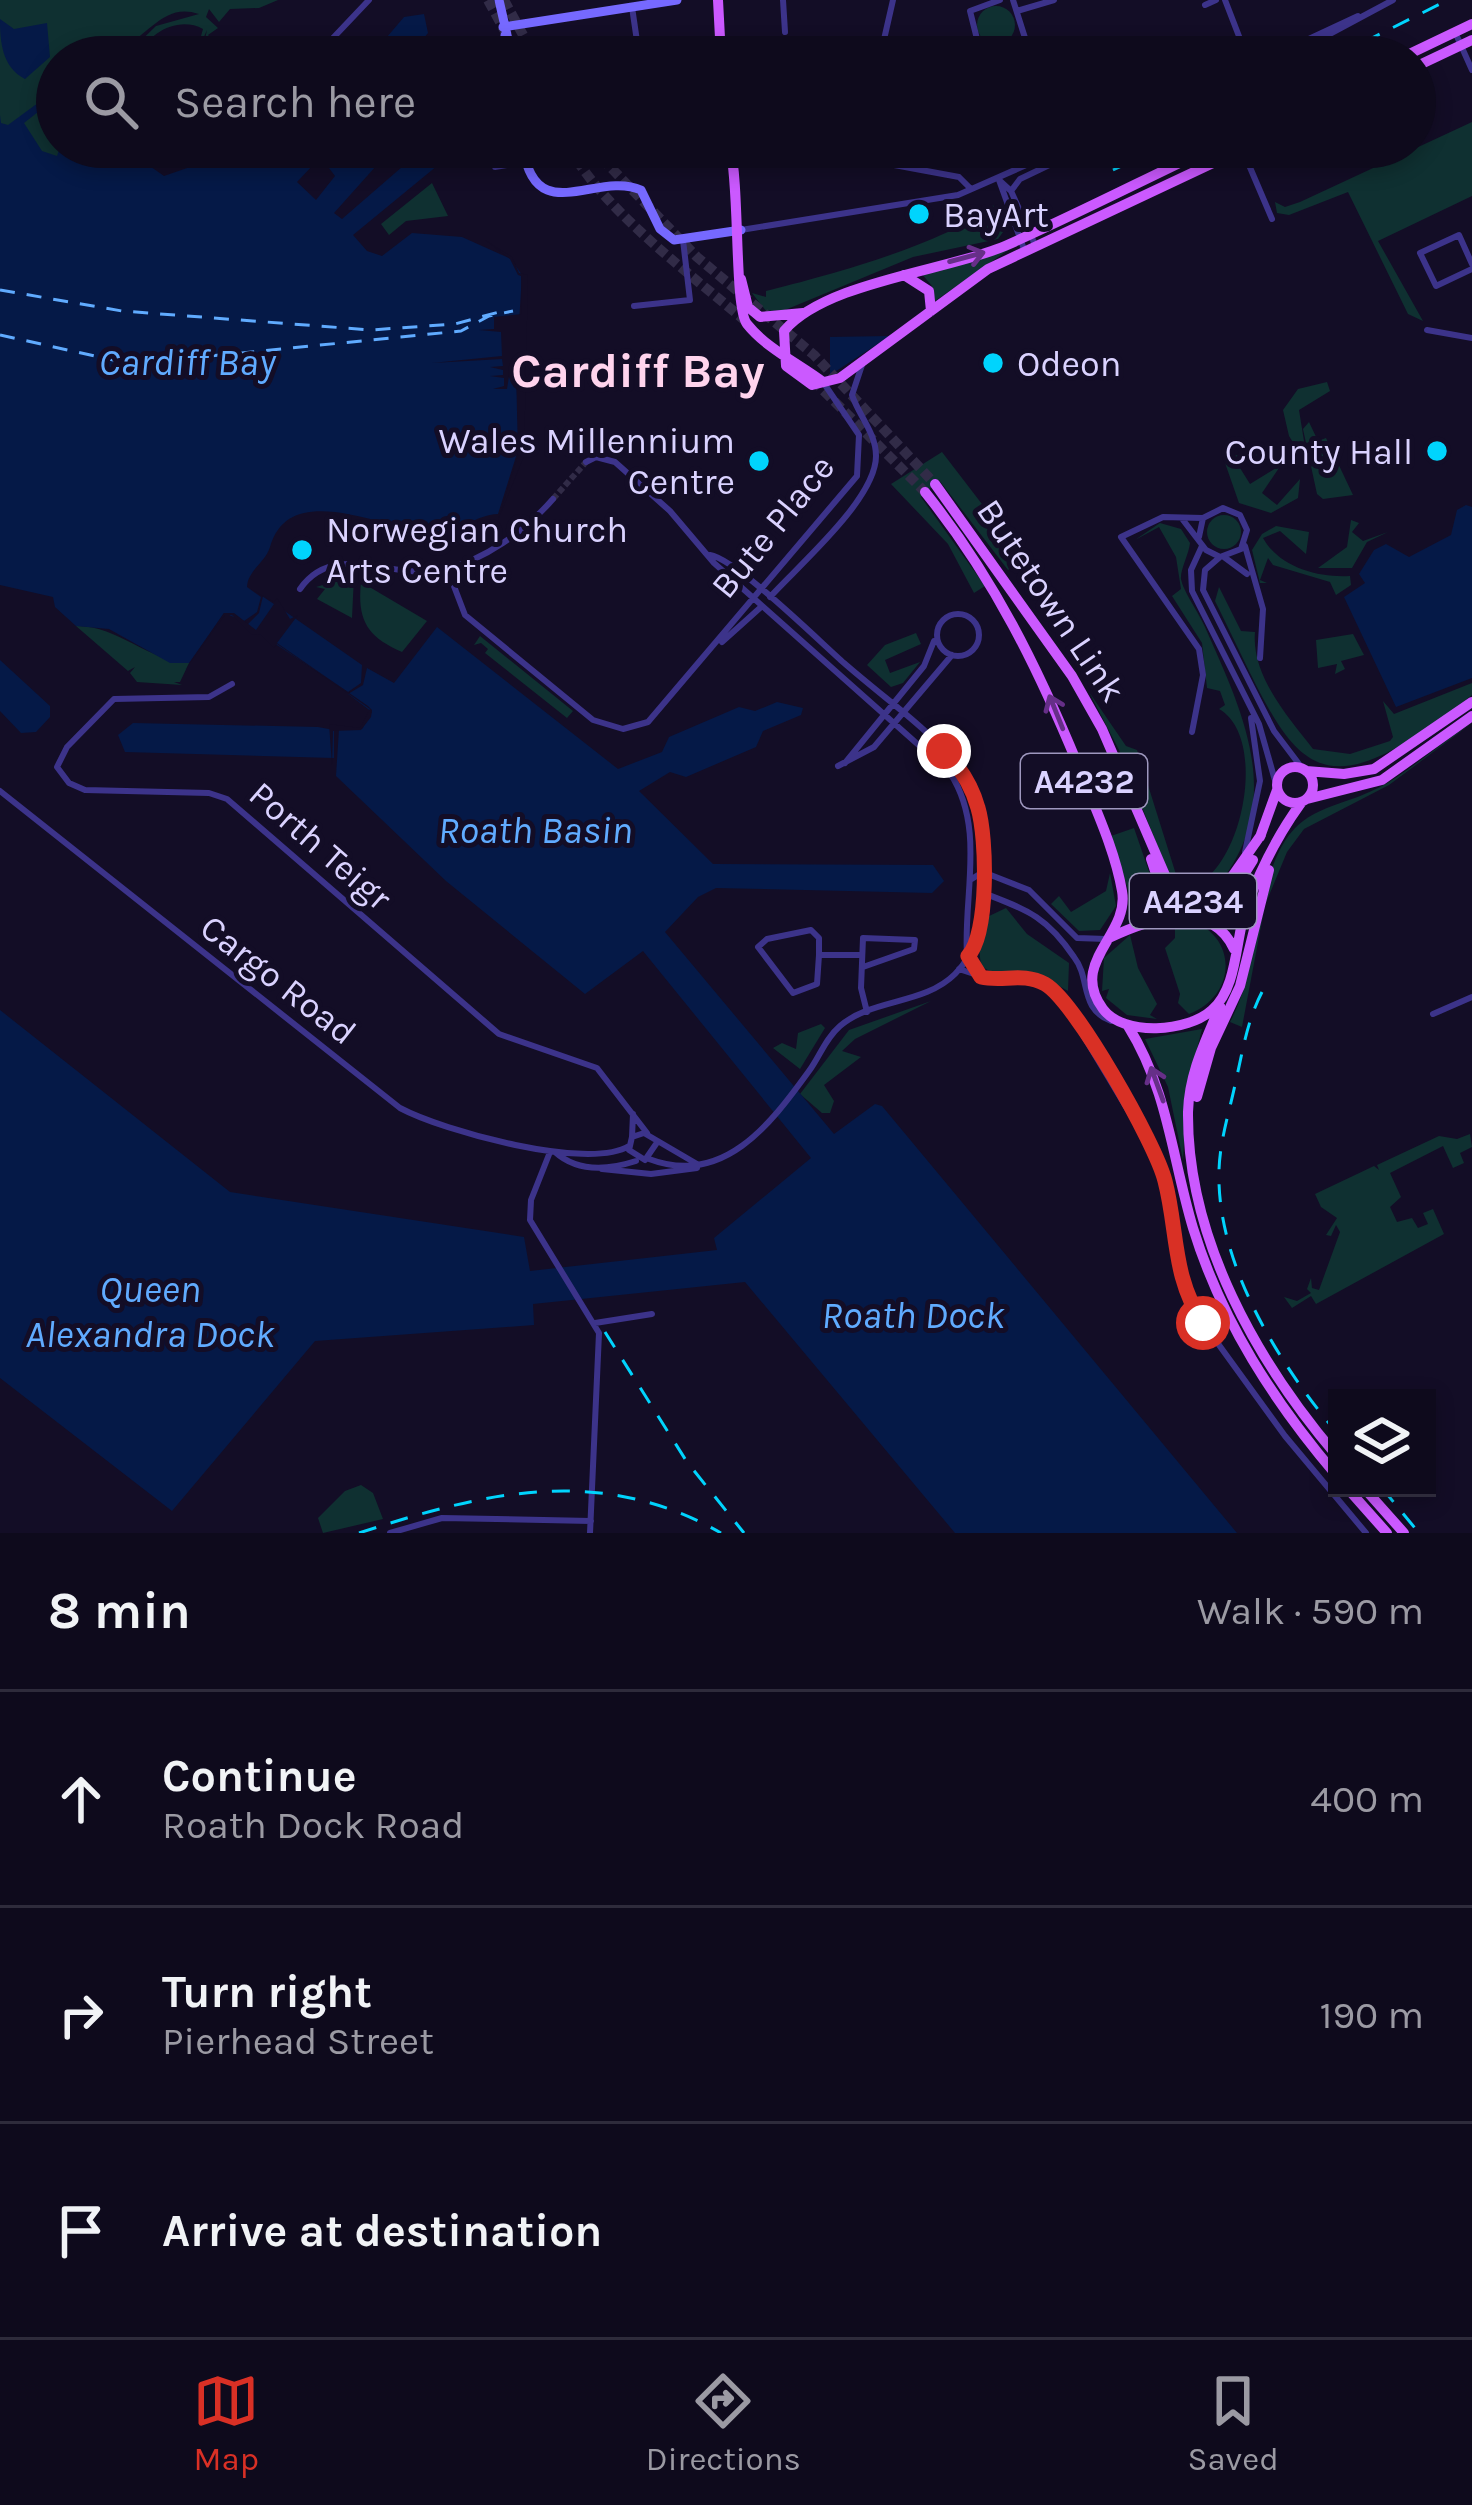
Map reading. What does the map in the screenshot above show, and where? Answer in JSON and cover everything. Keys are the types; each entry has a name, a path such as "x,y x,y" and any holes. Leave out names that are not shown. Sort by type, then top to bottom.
{"main road":[{"path":"718,0 720,36"},
{"path":"1436,41 1472,24"},
{"path":"1436,57 1466,43"},
{"path":"733,168 741,230 740,313 751,328 823,382 862,365 988,269 1201,168"},
{"path":"741,278 748,307 760,316 803,314 901,274 1024,236 1168,168"},
{"path":"901,274 923,284 931,311"},
{"path":"784,353 784,331 803,314"},
{"name":"Butetown Link","path":"1106,939 1120,913 1122,890 1062,727 998,594 930,488 1072,676 1102,729 1141,820"},
{"path":"1472,702 1373,769 1344,774 1286,769 1276,787 1283,800 1304,801 1382,780 1472,716"},
{"path":"1304,770 1313,785 1304,801"},
{"name":"A4234","path":"1190,915 1230,897 1256,855 1276,787"},
{"name":"A4234","path":"1234,951 1276,838 1304,801"},
{"name":"A4234","path":"1141,820 1168,885 1184,900 1219,895 1261,835"},
{"name":"A4232","path":"1141,820 1162,895 1190,915"},
{"path":"1190,1129 1205,1064 1240,986 1276,838"},
{"path":"1328,1443 1256,1342 1199,1226 1190,1129 1195,1069 1225,994 1234,951 1220,928 1190,915 1106,939 1092,982 1103,1009 1124,1025 1161,1092 1213,1282 1251,1360 1328,1464"},
{"path":"1124,1025 1199,1018 1225,994"},
{"path":"1356,1497 1387,1533"},
{"path":"1372,1497 1404,1533"}],"street":[{"path":"335,36 369,0"},
{"path":"499,0 505,36"},
{"path":"783,0 785,32"},
{"path":"885,36 893,0"},
{"path":"976,36 970,11 1000,0"},
{"path":"1013,0 1025,36"},
{"path":"1018,11 1054,0"},
{"path":"1205,4 1221,0 1237,36"},
{"path":"1370,0 1374,9"},
{"path":"1315,36 1394,0"},
{"path":"504,31 668,1"},
{"path":"632,7 636,36"},
{"path":"1455,32 1466,43 1472,70"},
{"path":"529,168 538,183 568,194 634,186 647,196 666,236 683,240 971,189 1022,168"},
{"path":"922,168 959,177 971,189"},
{"path":"1011,191 1020,179 1041,168"},
{"path":"1251,168 1272,219"},
{"path":"999,180 1030,249"},
{"path":"999,180 1011,191 1024,236"},
{"path":"1459,235 1472,266 1436,286 1420,253 1459,235"},
{"path":"634,306 690,300 683,240"},
{"path":"1427,330 1471,338 1471,350"},
{"name":"Bute Place","path":"720,644 762,607 872,477 874,441 852,395 862,365"},
{"name":"Bute Place","path":"447,568 465,615 593,720 614,729 630,729 658,714 848,490 860,466 859,435 823,382"},
{"path":"586,462 603,457 670,511 762,607 958,785 969,816 968,956 981,977"},
{"path":"312,592 301,588 314,573 343,564 447,568 524,531 554,499"},
{"path":"1192,732 1203,675 1198,649 1121,537 1159,518 1203,518 1215,509 1236,512 1245,522 1250,577 1263,609 1260,658"},
{"path":"1203,518 1191,570 1192,591 1247,703 1276,787"},
{"path":"1183,520 1200,541 1250,577"},
{"path":"1245,542 1233,555 1221,556 1205,570 1203,590 1274,731 1304,770"},
{"path":"552,1151 566,1162 674,1173 730,1158 796,1086 834,1032 867,1012 926,993 959,969 979,932 981,817 955,762 770,598 710,555"},
{"path":"962,616 975,620 981,633 976,645 952,655 866,754 841,764 886,717 891,703 930,658 942,623 962,616"},
{"path":"934,641 952,655"},
{"name":"Porth Teigr","path":"232,684 208,697 114,699 67,747 56,767 69,783 86,790 209,793 227,799 490,1027 522,1046 592,1065 656,1144"},
{"path":"1238,872 1260,789 1247,703"},
{"name":"Cargo Road","path":"0,791 395,1104 445,1126 552,1151"},
{"path":"983,872 1030,890 1073,936 1106,939"},
{"path":"970,880 983,872"},
{"path":"970,880 982,894 1027,908 1075,957 1095,1012 1124,1025"},
{"path":"811,930 819,938 819,955 817,984 793,993 758,947 767,939 811,930"},
{"path":"863,967 901,956 916,943 910,936 866,936 862,955 863,967 867,1012"},
{"path":"819,955 862,955"},
{"path":"959,969 981,977 1032,979 1062,1000 1159,1162 1179,1274 1198,1316 1286,1436 1366,1533"},
{"path":"1433,1014 1472,997"},
{"path":"634,1114 630,1142 638,1160"},
{"path":"552,1151 610,1156 647,1133"},
{"path":"649,1159 656,1144 700,1166"},
{"path":"552,1151 530,1205 530,1220 596,1323 590,1533"},
{"path":"602,1168 649,1159 700,1166"},
{"path":"596,1323 652,1314"},
{"path":"390,1533 442,1518 591,1521"}],"green space":[{"path":"0,0 278,0 259,8 230,9 219,22 209,9 206,17 218,28 209,36 206,36 207,30 201,36 203,29 184,24 146,36 156,26 199,14 187,11 167,16 140,36 36,36 36,152 0,141"},
{"path":"989,7 1003,7 1014,18 1012,36 980,36 978,32 978,18"},
{"path":"1472,122 1472,196 1378,241 1423,321 1408,314 1348,192 1289,215 1277,213 1275,202 1285,207 1300,202 1373,168 1436,168 1436,139"},
{"path":"432,183 448,216 406,221 389,235 381,224"},
{"path":"993,205 1006,228 998,239 913,257 785,310 766,311 752,293 766,297 766,291 916,245"},
{"path":"1014,246 935,301 932,286 921,273"},
{"path":"1327,382 1330,391 1299,410 1308,466 1289,436 1283,410 1298,389"},
{"path":"1309,422 1318,441 1326,438 1353,495 1323,499 1317,494 1303,429"},
{"path":"1271,442 1274,447 1240,468 1250,484 1281,465 1262,493 1277,505 1300,479 1298,498 1271,513 1239,503 1224,460"},
{"path":"942,452 985,508 974,516 992,532 1013,566 1008,570 939,480 921,497 985,586 974,593 948,544 891,484"},
{"path":"1224,515 1236,520 1241,532 1236,544 1224,549 1212,544 1207,532 1212,520"},
{"path":"1351,520 1359,523 1352,532 1363,541 1388,532 1367,542 1352,568 1318,568 1347,547"},
{"path":"1160,523 1181,529 1190,543 1182,584 1233,692 1252,758 1250,824 1237,857 1215,889 1191,896 1172,882 1119,750 1089,692 1126,746 1137,750 1179,884 1189,888 1208,877 1224,858 1243,803 1246,774 1234,724 1219,709 1225,705 1220,691 1207,688 1202,643 1172,596 1181,589 1176,557 1159,527 1135,540"},
{"path":"1276,526 1309,532 1306,554 1280,531 1263,538 1279,556 1313,573 1350,576 1351,585 1336,595 1330,582 1273,565 1268,558 1260,580 1267,583 1260,583 1252,550 1262,534"},
{"path":"354,576 352,618 317,599 325,589 316,587"},
{"path":"361,582 427,621 402,652 367,626"},
{"path":"1219,587 1241,631 1255,632 1265,680 1313,749 1350,754 1390,741 1393,737 1383,701 1394,714 1472,683 1472,695 1416,736 1372,759 1337,766 1310,758 1286,736 1265,701 1215,601"},
{"path":"76,626 105,631 160,656 189,663 180,682 174,682 182,685 137,682 130,673 135,667 128,671"},
{"path":"916,633 921,644 885,660 890,673 920,662 903,683 891,687 867,665 885,645"},
{"path":"1353,634 1364,655 1341,661 1345,669 1335,674 1337,664 1318,668 1316,640"},
{"path":"480,636 573,711 567,718 485,653 488,649 481,643 474,645"},
{"path":"1472,723 1389,785 1304,829 1287,852 1265,905 1242,1027 1230,1022 1245,986 1271,872 1292,832 1319,812 1389,782"},
{"path":"1134,828 1155,889 1130,896 1111,836"},
{"path":"1110,873 1116,906 1100,930 1079,931 1051,904 1059,896 1071,912 1106,891"},
{"path":"1006,908 1027,934 1069,963 1068,991 1038,974 991,972 981,966 979,948 987,917"},
{"path":"1191,921 1217,939 1226,966 1216,994 1189,1014 1178,1003 1180,994 1165,948 1175,938 1175,923"},
{"path":"1130,935 1138,968 1157,1004 1150,1015 1157,1019 1127,1015 1106,998 1109,989 1102,991 1104,958"},
{"path":"931,1001 855,1039 842,1051 861,1057 824,1085 834,1101 830,1113 822,1113 800,1094 849,1030"},
{"path":"821,1024 825,1028 800,1069 773,1048 782,1043 796,1049 798,1033"},
{"path":"1202,1029 1187,1089 1183,1160 1168,1087 1145,1039"},
{"path":"1470,1134 1472,1147 1460,1153 1464,1163 1453,1168 1443,1146 1390,1173 1401,1197 1390,1207 1397,1222 1412,1218 1418,1228 1428,1224 1423,1213 1433,1209 1444,1234 1316,1304 1311,1296 1292,1308 1284,1297 1297,1301 1311,1293 1307,1289 1311,1278 1312,1288 1319,1290 1340,1232 1336,1225 1331,1236 1326,1235 1337,1218 1321,1207 1315,1194 1374,1166 1379,1170 1377,1165 1439,1136 1457,1139"},
{"path":"361,1485 373,1493 383,1519 323,1533 318,1518 345,1491"}],"water":[{"path":"424,14 428,33 388,36 404,17"},
{"path":"0,19 14,29 47,23 48,36 36,36 36,69 25,79 7,61"},
{"name":"Cardiff Bay","path":"36,104 36,114 24,123 36,142 36,168 153,168 164,176 187,168 310,168 297,182 316,200 335,176 329,168 374,168 334,213 342,219 401,168 434,168 353,235 367,251 382,256 412,233 462,237 511,259 522,275 516,370 519,447 498,514 435,532 341,513 297,515 281,526 248,581 247,587 261,597 257,612 244,621 224,613 189,663 170,663 109,629 76,626 55,607 53,597 0,585 0,115 1,123 8,125"},
{"path":"890,336 830,375 830,337"},
{"path":"1472,507 1472,678 1396,707 1344,597 1365,583 1359,574 1374,550 1386,544 1409,557 1451,535 1457,510"},
{"path":"263,596 362,665 361,683 348,692 247,625 259,613"},
{"path":"437,627 618,769 662,752 669,737 739,707 755,711 777,702 803,708 801,715 763,731 756,747 686,777 670,772 639,791 713,864 933,865 944,881 932,893 716,888 698,897 665,932 834,1134 875,1104 882,1106 1237,1533 955,1533 745,1282 533,1304 534,1325 315,1341 172,1511 0,1378 0,1010 230,1192 524,1237 530,1271 717,1250 714,1238 811,1158 643,951 585,994 446,881 336,776 339,729 362,729 372,712 348,694 363,685 367,668 394,683"},
{"path":"0,660 50,706 50,717 36,732 21,733 0,711"},
{"path":"133,723 318,727 334,730 334,758 125,752 118,735"}],"pier":[{"path":"485,240 512,257 519,273 528,275 524,456 498,520 518,455 516,368 510,370 507,389 493,389 504,386 504,378 490,376 503,375 503,370 490,367 503,366 502,359 432,363 502,356 501,332 479,330 494,329 494,317 522,314 521,276 518,275 510,259"},
{"path":"253,590 274,602 277,598 290,619 298,615 277,643 372,710 361,730 333,731 332,765 329,724 360,728 370,709 277,644 274,648 232,615 225,615 185,670 224,613 234,613 256,630 274,604"}],"ferry route":[{"path":"0,290 122,311 371,330 455,324 499,312"},
{"path":"0,335 131,364 461,331 489,316 513,311"}],"tunnel":[{"path":"488,0 508,36"},
{"path":"504,0 524,36"},
{"path":"582,168 627,218 749,324"},
{"path":"611,168 697,257 814,355 935,484"},
{"path":"813,380 925,492"},
{"path":"553,499 586,462"}],"railway":[{"path":"1376,36 1448,0"},
{"path":"1113,170 1117,168"},
{"path":"1262,992 1246,1036 1223,1136 1221,1205 1228,1241 1255,1311 1328,1421"},
{"path":"605,1332 687,1462 744,1533"},
{"path":"359,1533 450,1506 540,1492 630,1498 675,1511 721,1533"},
{"path":"1389,1497 1419,1533"}],"place":[{"name":"BayArt","path":"919,214"},
{"name":"Odeon","path":"993,363"},
{"name":"County Hall","path":"1437,451"},
{"name":"Wales Millennium Centre","path":"759,461"},
{"name":"Norwegian Church Arts Centre","path":"302,550"}],"district":[{"name":"Cardiff Bay","path":"638,370"}],"route":[{"path":"944,751 964,776 981,817 981,916 973,953 968,956 981,977 1024,977 1050,986 1089,1040 1142,1125 1159,1162 1179,1274 1203,1323"}],"water label":[{"name":"Roath Basin","path":"535,829"},
{"name":"Queen Alexandra Dock","path":"150,1310"},
{"name":"Roath Dock","path":"913,1314"}]}
